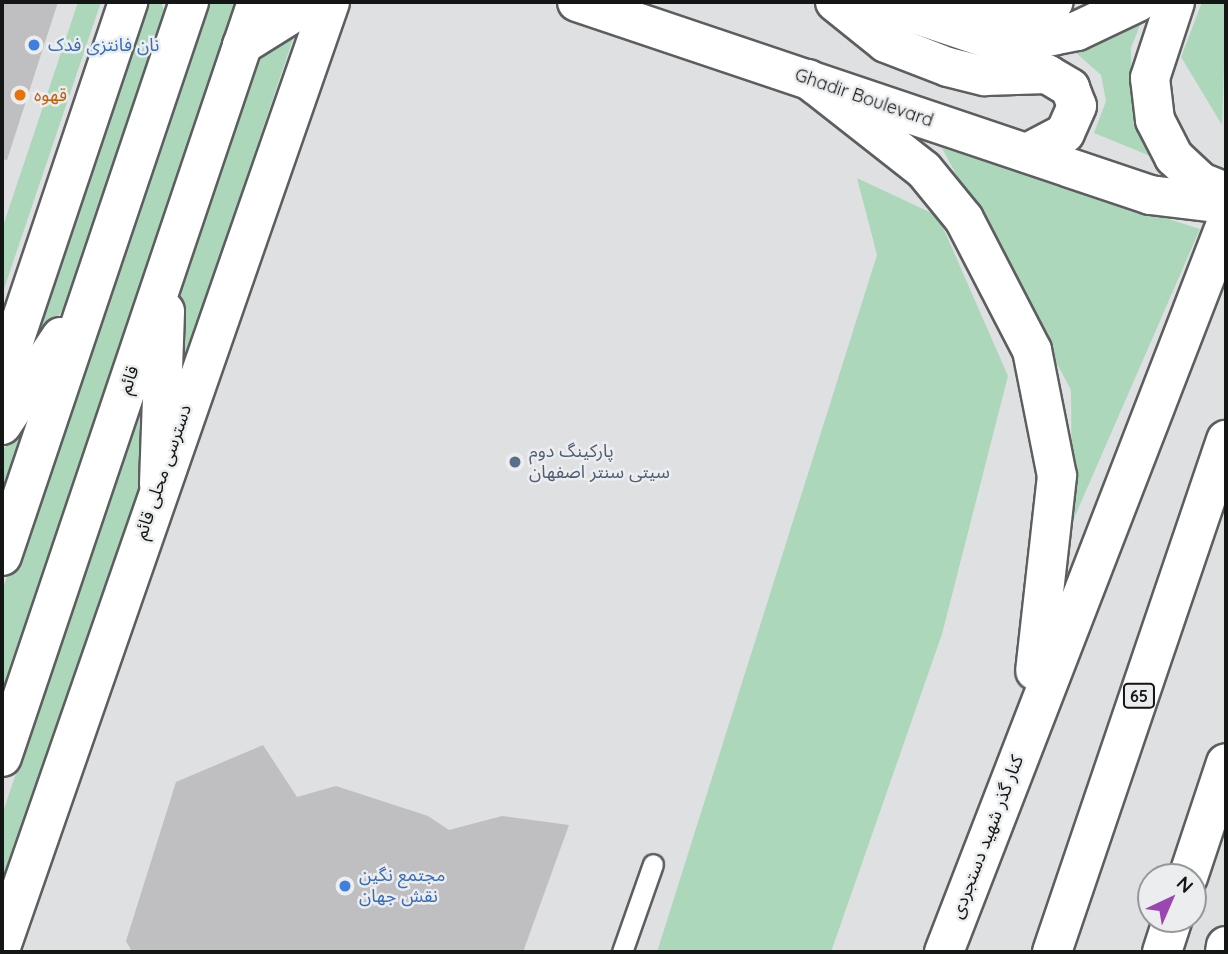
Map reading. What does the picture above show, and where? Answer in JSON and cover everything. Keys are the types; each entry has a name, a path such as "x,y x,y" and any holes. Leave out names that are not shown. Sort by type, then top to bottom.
{"main road":[{"path":"2,376 128,2"},
{"name":"قائم","path":"2,757 257,2"},
{"path":"242,45 311,2"},
{"name":"دسترسی محلی قائم","path":"2,944 159,484 330,2"},
{"name":"Ghadir Boulevard","path":"577,2 1150,195 1226,204"},
{"path":"835,2 886,43 948,67 985,76 1047,74 1070,89 1077,106 1065,133 1027,153"},
{"path":"879,2 1007,45 1077,31 1138,2"},
{"path":"960,2 1004,9 1054,2"},
{"path":"1175,2 1150,78 1155,120 1174,157 1201,182 1226,192"},
{"path":"2,556 182,9"},
{"path":"808,79 924,170 964,219 1032,350 1057,476 1030,722"},
{"path":"1030,722 1226,224"},
{"path":"159,484 167,269"},
{"path":"2,425 90,295"},
{"name":"65","path":"1052,952 1226,440"},
{"name":"کنار گذر شهید دستجردی","path":"944,952 1030,722"},
{"path":"1193,863 1226,763"},
{"path":"1162,952 1169,933"},
{"path":"1225,952 1226,946"}],"lane":[{"path":"622,952 653,864"}],"green space":[{"path":"78,2 101,2 2,295 2,229"},
{"path":"142,2 161,2 166,16 70,302 21,359"},
{"path":"201,2 238,2 2,700 2,591"},
{"path":"1202,2 1226,2 1222,125 1181,57"},
{"path":"1146,10 1131,48 1132,99 1160,160 1094,133 1106,101 1101,75 1074,51"},
{"path":"297,27 184,363 180,288 260,50"},
{"path":"942,148 1200,229 1072,523 1071,390"},
{"path":"857,178 938,216 1008,376 942,634 831,952 657,952 877,255"},
{"path":"145,391 146,477 2,902 2,815"},
{"path":"38,404 2,511 2,451"}],"building":[{"path":"2,2 58,2 7,160 2,159"},
{"name":"مجتمع نگین نقش جهان","path":"263,745 297,797 336,786 428,816 449,830 502,816 569,825 523,952 132,952 126,941 176,782"}],"place":[{"name":"نان فانتزی فدک","path":"34,45"},
{"name":"قهوه","path":"20,95"},
{"name":"پارکینگ دوم سیتی سنتر اصفهان","path":"515,462"},
{"name":"مجتمع نگین نقش جهان","path":"345,886"}]}
